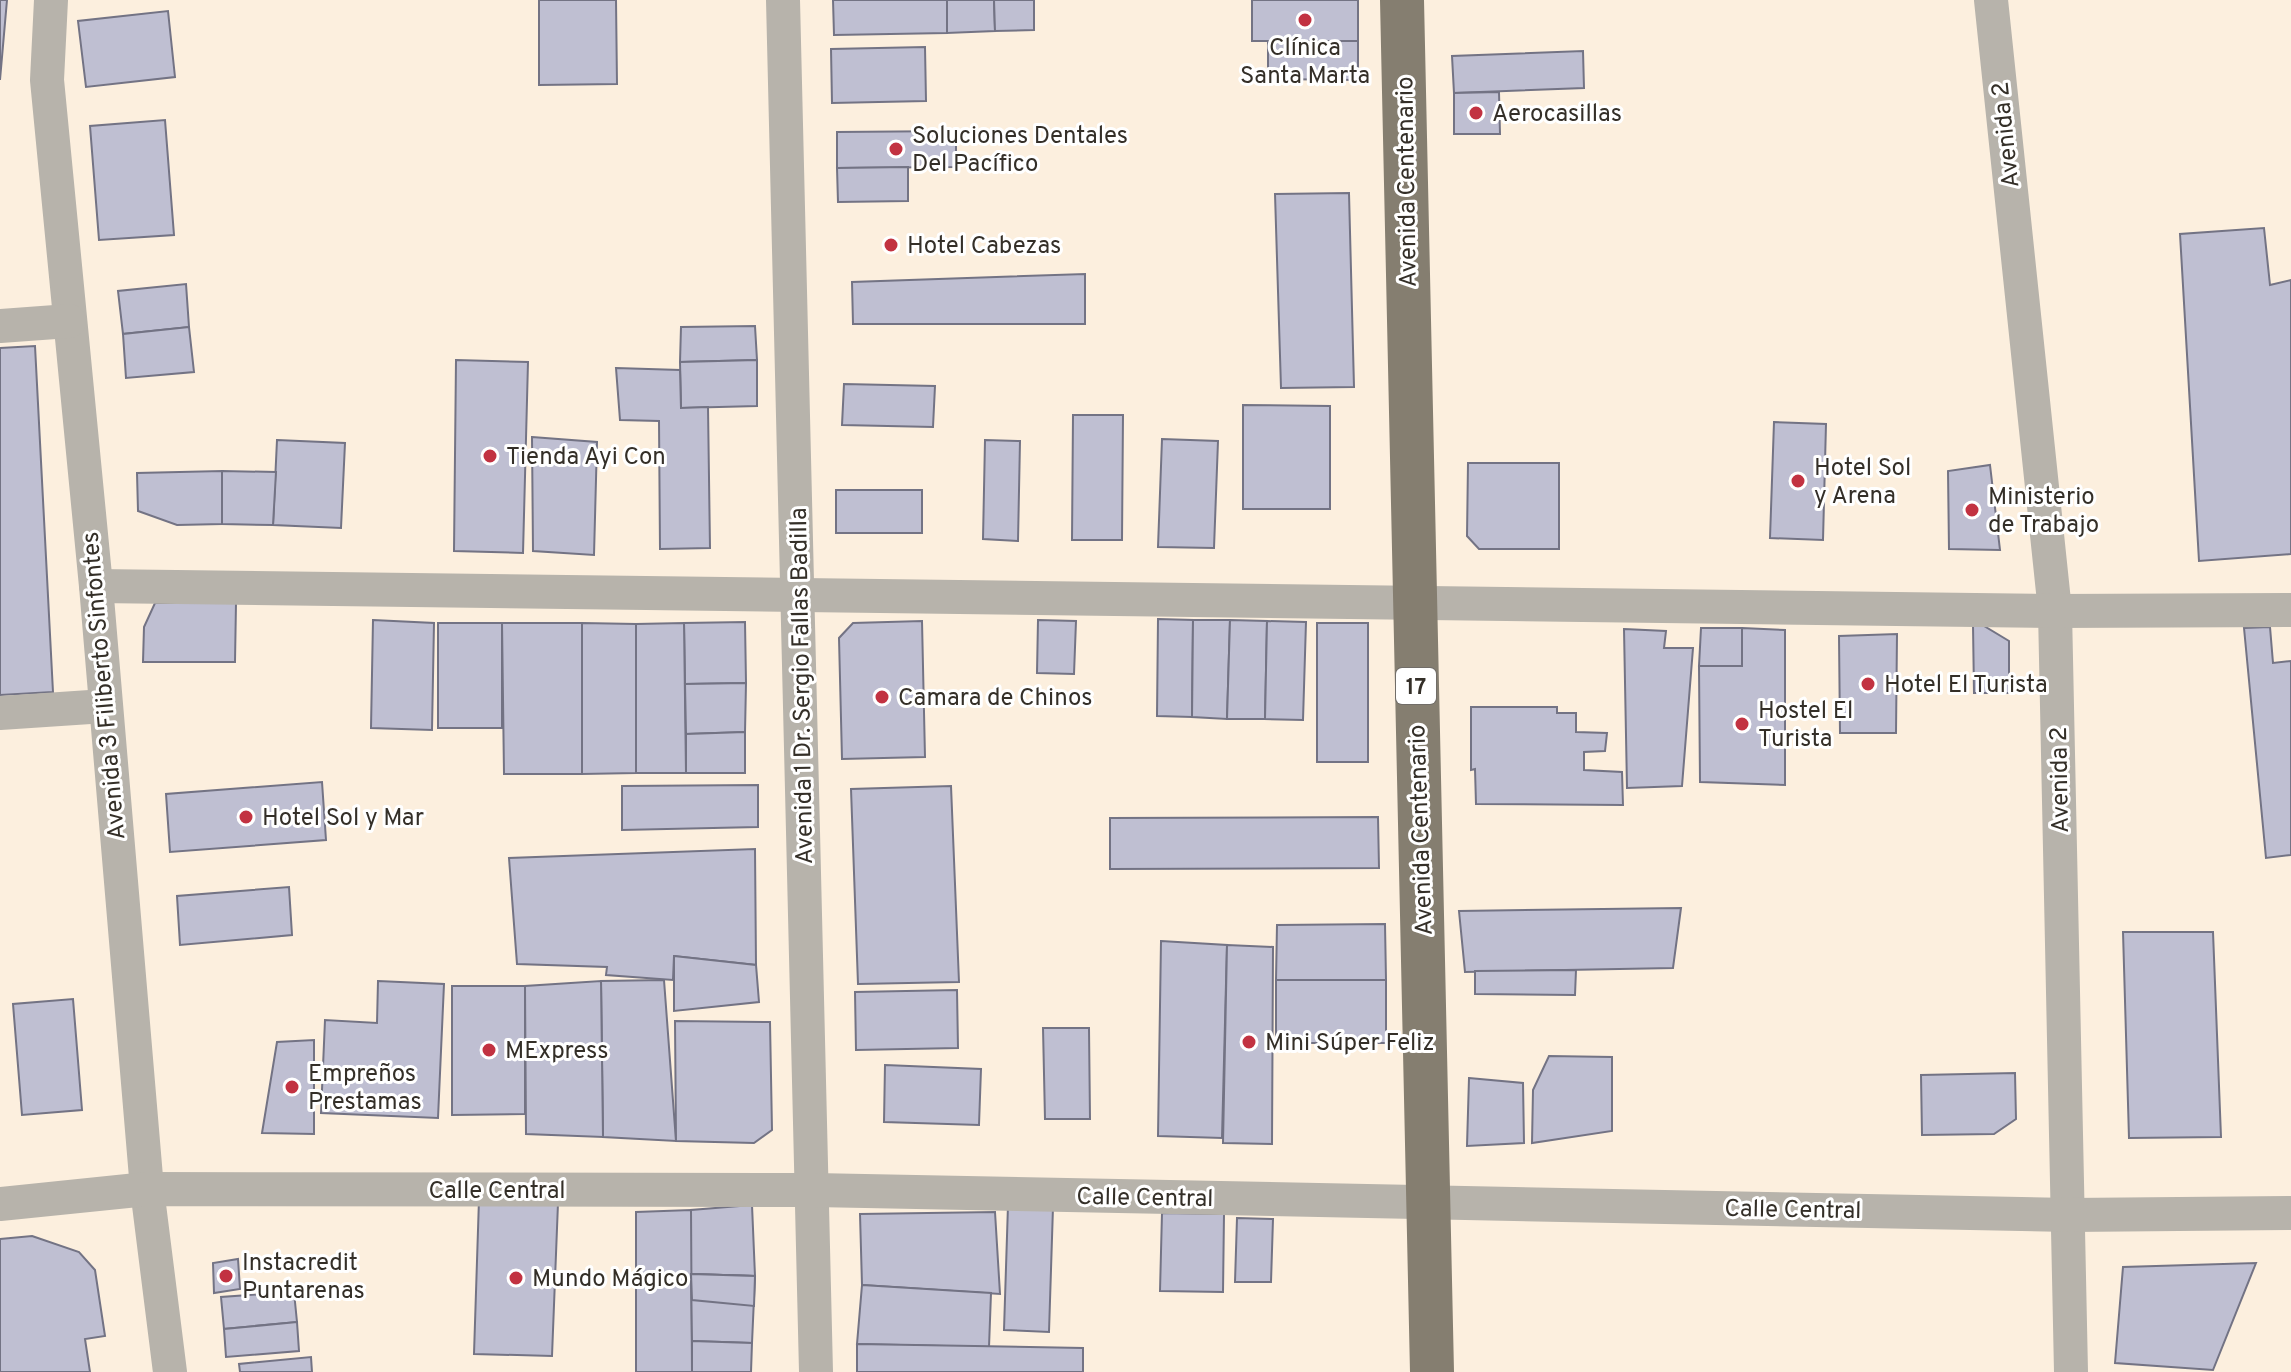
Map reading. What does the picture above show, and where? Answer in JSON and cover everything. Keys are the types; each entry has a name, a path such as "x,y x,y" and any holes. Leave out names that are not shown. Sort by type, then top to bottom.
{"main road":[{"name":"Avenida Centenario","path":"1402,0 1432,1372"}],"street":[{"name":"Avenida 3 Filiberto Sinfontes","path":"51,0 47,80 96,586 147,1189 170,1372"},
{"name":"Avenida 1 Dr. Sergio Fallas Badilla","path":"783,0 816,1372"},
{"name":"Avenida 2","path":"1991,0 2055,611 2071,1372"},
{"path":"0,326 69,321"},
{"path":"96,586 1414,604 2055,611 2291,610"},
{"path":"0,713 105,706"},
{"name":"Calle Central","path":"0,1204 147,1189 814,1190 2070,1215 2291,1213"}],"building":[{"path":"0,0 7,0 0,80"},
{"path":"539,0 616,0 617,84 539,85"},
{"path":"833,0 947,0 947,33 834,35"},
{"path":"947,0 994,0 995,31 947,33"},
{"path":"994,0 1034,0 1034,30 995,31"},
{"name":"Clínica Santa Marta","path":"1252,0 1358,0 1358,41 1252,41"},
{"path":"168,11 175,77 86,87 78,21"},
{"path":"1268,41 1358,41 1358,80 1268,79"},
{"path":"925,47 926,101 832,103 831,49"},
{"path":"1583,51 1584,88 1454,93 1452,56"},
{"name":"Aerocasillas","path":"1499,92 1500,134 1454,134 1454,93"},
{"path":"165,120 174,235 99,240 90,126"},
{"name":"Soluciones Dentales Del Pacífico","path":"956,131 956,167 837,168 837,132"},
{"path":"908,167 908,201 838,202 837,168"},
{"path":"1349,193 1354,387 1281,388 1275,194"},
{"path":"2264,228 2270,285 2291,280 2291,554 2199,561 2180,234"},
{"path":"1085,274 1085,324 853,324 852,282"},
{"path":"186,284 189,327 123,334 118,291"},
{"path":"755,326 757,360 680,362 681,327"},
{"path":"189,327 194,372 126,378 123,334"},
{"path":"35,346 53,692 0,695 0,348"},
{"name":"Tienda Ayi Con","path":"456,360 528,362 523,553 454,551"},
{"path":"757,360 757,406 681,408 680,362"},
{"path":"616,368 680,370 681,408 708,407 710,548 660,549 659,421 620,420"},
{"path":"844,384 935,386 933,427 842,425"},
{"path":"1243,405 1330,406 1330,509 1243,509"},
{"path":"1073,415 1123,415 1122,540 1072,540"},
{"name":"Hotel Sol y Arena","path":"1774,422 1826,424 1823,540 1770,538"},
{"path":"532,437 597,442 594,555 533,551"},
{"path":"1162,439 1218,441 1214,548 1158,547"},
{"path":"277,440 345,443 341,528 273,525"},
{"path":"985,440 1020,441 1018,541 983,539"},
{"path":"1468,463 1559,463 1559,549 1479,549 1467,536"},
{"name":"Ministerio de Trabajo","path":"1990,465 2000,550 1949,549 1948,471"},
{"path":"222,471 222,524 177,525 138,511 137,473"},
{"path":"222,471 276,472 273,525 222,524"},
{"path":"836,490 922,490 922,533 836,533"},
{"path":"155,603 236,603 235,662 143,662 144,627"},
{"path":"1158,619 1193,620 1192,717 1157,716"},
{"path":"373,620 434,623 432,730 371,728"},
{"path":"1038,620 1076,621 1074,674 1037,673"},
{"path":"1193,620 1230,620 1227,719 1192,717"},
{"path":"1230,620 1267,621 1265,719 1227,719"},
{"name":"Camara de Chinos","path":"922,621 925,757 842,759 839,638 853,623"},
{"path":"1267,621 1306,622 1303,720 1265,719"},
{"path":"745,622 746,683 685,684 684,623"},
{"path":"438,623 502,623 502,728 438,728"},
{"path":"502,623 582,623 582,774 504,774"},
{"path":"582,623 636,624 636,773 582,774"},
{"path":"684,623 686,773 636,773 636,624"},
{"path":"1317,623 1368,623 1368,762 1317,762"},
{"path":"1973,625 1984,626 2009,641 2009,693 1974,693"},
{"path":"2270,627 2273,663 2291,661 2291,855 2266,858 2244,628"},
{"path":"1701,628 1742,628 1742,666 1699,666"},
{"name":"Hostel El Turista","path":"1742,628 1785,630 1785,785 1700,782 1699,666 1742,666"},
{"path":"1624,629 1666,631 1664,648 1693,648 1682,786 1627,788"},
{"name":"Hotel El Turista","path":"1897,634 1896,733 1840,733 1839,636"},
{"path":"746,683 745,732 686,734 685,684"},
{"path":"1471,707 1557,707 1557,713 1576,713 1576,732 1607,733 1605,751 1584,752 1584,770 1622,772 1623,805 1476,804 1475,769 1471,770"},
{"path":"745,732 745,773 686,773 686,734"},
{"name":"Hotel Sol y Mar","path":"322,782 326,840 170,852 166,794"},
{"path":"758,785 758,827 622,830 622,786"},
{"path":"951,786 959,982 858,984 851,789"},
{"path":"1378,817 1379,868 1110,869 1110,818"},
{"path":"755,849 756,965 674,956 673,980 606,975 607,967 517,964 509,858"},
{"path":"289,887 292,935 180,945 177,896"},
{"path":"1681,908 1673,968 1465,972 1459,911"},
{"path":"1385,924 1386,980 1276,980 1277,925"},
{"path":"2123,932 2213,932 2221,1137 2129,1138"},
{"path":"1161,941 1227,945 1222,1138 1158,1136"},
{"name":"Mini Súper Feliz","path":"1227,945 1273,947 1272,1144 1223,1143"},
{"path":"674,956 756,965 759,1002 674,1011"},
{"path":"1576,970 1575,995 1475,994 1475,971"},
{"path":"664,980 676,1141 603,1137 601,981"},
{"path":"1276,980 1386,980 1386,1043 1276,1043"},
{"path":"378,981 444,984 438,1118 321,1113 325,1020 377,1023"},
{"path":"601,981 603,1137 526,1134 525,986"},
{"name":"MExpress","path":"452,986 525,986 525,1114 452,1115"},
{"path":"957,990 958,1048 856,1050 855,992"},
{"path":"73,999 82,1110 22,1115 13,1004"},
{"path":"675,1021 770,1022 772,1130 754,1143 676,1141"},
{"path":"1043,1028 1089,1028 1090,1119 1045,1119"},
{"name":"Empreños Prestamas","path":"314,1040 314,1134 262,1133 277,1042"},
{"path":"1549,1056 1612,1057 1612,1131 1532,1143 1533,1090"},
{"path":"885,1065 981,1069 979,1125 884,1122"},
{"path":"2015,1073 2016,1119 1994,1134 1922,1135 1921,1075"},
{"path":"1469,1078 1523,1083 1524,1143 1467,1146"},
{"name":"Mundo Mágico","path":"479,1199 558,1203 552,1356 474,1354"},
{"path":"752,1205 755,1276 691,1274 691,1210"},
{"path":"1008,1205 1053,1207 1049,1332 1004,1330"},
{"path":"691,1210 692,1372 636,1372 636,1212"},
{"path":"995,1212 1000,1294 862,1285 860,1214"},
{"path":"1162,1213 1224,1214 1223,1292 1160,1291"},
{"path":"1237,1218 1273,1219 1271,1282 1235,1282"},
{"path":"32,1236 79,1252 95,1270 105,1336 85,1339 90,1372 0,1372 0,1239"},
{"name":"Instacredit Puntarenas","path":"238,1259 240,1289 214,1293 213,1263"},
{"path":"2256,1263 2213,1370 2115,1363 2123,1267"},
{"path":"691,1274 755,1276 752,1343 692,1341"},
{"path":"691,1274 755,1276 754,1306 692,1300"},
{"path":"862,1285 991,1293 989,1347 857,1344"},
{"path":"294,1292 297,1322 224,1329 221,1297"},
{"path":"297,1322 299,1351 226,1357 224,1329"},
{"path":"692,1341 752,1343 751,1372 692,1372"},
{"path":"857,1344 1083,1348 1083,1372 857,1372"},
{"path":"311,1357 312,1372 240,1372 239,1364"}],"place":[{"name":"Clínica Santa Marta","path":"1305,20"},
{"name":"Aerocasillas","path":"1476,113"},
{"name":"Soluciones Dentales Del Pacífico","path":"896,149"},
{"name":"Hotel Cabezas","path":"891,245"},
{"name":"Tienda Ayi Con","path":"490,456"},
{"name":"Hotel Sol y Arena","path":"1798,481"},
{"name":"Ministerio de Trabajo","path":"1972,510"},
{"name":"Hotel El Turista","path":"1868,684"},
{"name":"Camara de Chinos","path":"882,697"},
{"name":"Hostel El Turista","path":"1742,724"},
{"name":"Hotel Sol y Mar","path":"246,817"},
{"name":"Mini Súper Feliz","path":"1249,1042"},
{"name":"MExpress","path":"489,1050"},
{"name":"Empreños Prestamas","path":"292,1087"},
{"name":"Instacredit Puntarenas","path":"226,1276"},
{"name":"Mundo Mágico","path":"516,1278"}]}
